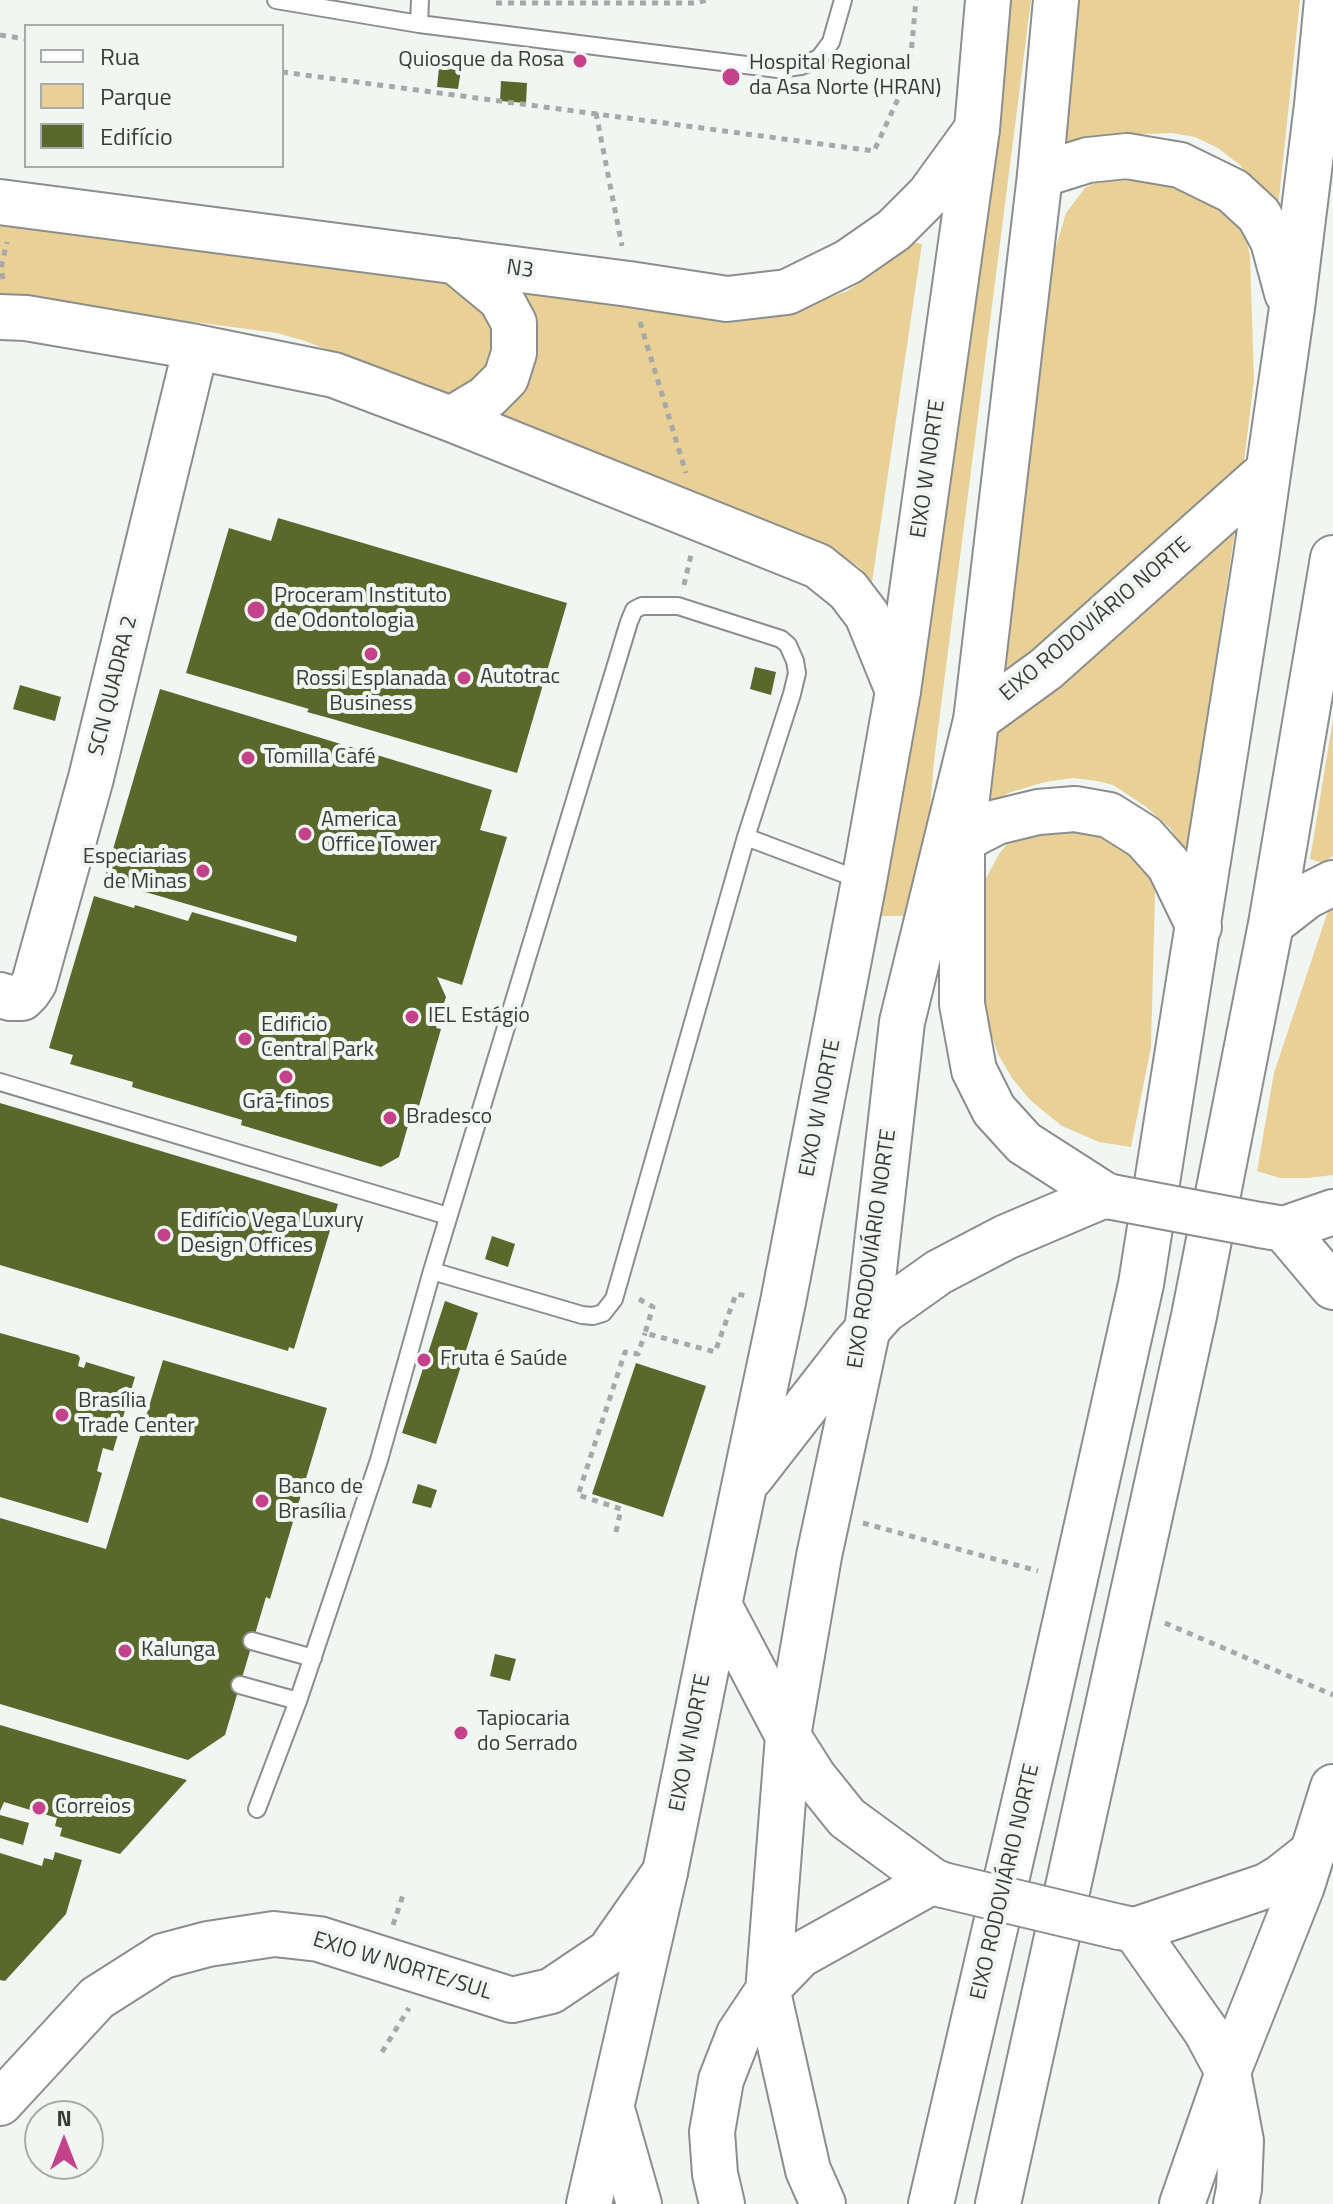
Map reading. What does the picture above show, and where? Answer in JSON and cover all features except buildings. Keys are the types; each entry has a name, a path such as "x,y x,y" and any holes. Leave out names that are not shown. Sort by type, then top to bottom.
{"main road":[{"name":"EIXO W NORTE","path":"589,2204 665,1872 783,1302 864,881 898,691 977,129 988,0"},
{"path":"1056,0 1040,175 962,840 962,1004 974,1070 994,1110 1024,1143 1108,1196 1272,1227 1333,1212"},
{"name":"EIXO RODOVIÁRIO NORTE","path":"931,2204 1141,1284 1256,557 1292,308 1327,0"},
{"name":"N3","path":"3,221 455,261 727,299 787,292 848,262 894,230 929,195 977,129"},
{"path":"1040,175 1088,160 1127,156 1180,165 1233,191 1259,215 1273,241 1292,308"},
{"path":"451,419 486,398 506,378 514,353 514,323 501,299 455,261"},
{"path":"13,318 196,347 334,375 818,566 848,590 867,615 898,691"},
{"name":"SCN QUADRA 2","path":"0,995 22,998 34,983 91,778 196,347"},
{"name":"EIXO RODOVIÁRIO NORTE","path":"823,2204 808,2170 768,1992 788,1736 822,1541 867,1332 902,1022 976,720 1046,669 1267,472"},
{"path":"998,2204 1194,1316 1271,924 1333,558"},
{"path":"962,840 997,822 1038,812 1075,809 1109,815 1144,837 1169,865 1199,927"},
{"path":"1271,924 1307,896 1333,883"},
{"path":"744,1485 884,1311 939,1272 1006,1237 1108,1196"},
{"path":"1272,1227 1333,1287"},
{"path":"719,1605 788,1736 814,1777 847,1818 938,1883 1127,1928 1266,1886 1314,1851"},
{"path":"1182,2204 1228,2072 1314,1851 1333,1787"},
{"name":"EXIO W NORTE/SUL","path":"0,2103 97,1998 163,1956 208,1944 274,1934 319,1939 512,2000 551,1991 609,1952 665,1872"},
{"path":"722,2204 715,2174 712,2132 721,2080 739,2034 768,1992 800,1955 938,1883"},
{"path":"1127,1928 1206,2031 1228,2072 1241,2141 1236,2204"},
{"path":"612,2109 639,2204"}],"lane":[{"path":"276,0 419,24 778,69 801,66 819,58 831,42 843,0"},
{"path":"419,24 420,0"},
{"path":"257,1809 298,1701 379,1460 432,1271 448,1216 634,610 642,606 678,606 781,639 788,645 795,661 797,673 792,694 746,837 614,1299 603,1313 582,1315 432,1271"},
{"path":"746,837 864,881"},
{"path":"0,1082 448,1216"},
{"path":"252,1641 313,1658"},
{"path":"240,1685 298,1701"}],"path":[{"path":"496,3 695,3 707,0"},
{"path":"284,72 874,151 909,75 916,0"},
{"path":"0,35 24,39"},
{"path":"596,113 629,284 700,519 678,606"},
{"path":"3,221 1,268 13,318"},
{"path":"616,1532 621,1509 578,1495 625,1352 638,1354 653,1307 618,1286"},
{"path":"645,1333 715,1352 736,1294 783,1302"},
{"path":"860,1522 1074,1581"},
{"path":"1130,1608 1333,1695"},
{"path":"388,1936 403,1895"},
{"path":"382,2052 412,2004"}],"green space":[{"path":"1003,0 1031,0 934,761 921,916 881,916 939,504"},
{"path":"1067,0 1300,0 1277,217 1240,165 1218,148 1195,137 1172,133 1142,134 1099,144 1051,169"},
{"path":"1107,177 1197,180 1244,229 1250,256 1254,380 1238,510 1186,858 1171,829 1145,806 1113,785 1073,778 1008,793 997,802 990,799 1032,379 1049,270 1066,213 1085,188"},
{"path":"0,218 455,278 487,299 497,358 465,388 436,393 305,341 277,333 0,296"},
{"path":"912,242 922,244 872,582 858,566 814,540 481,411 513,287 778,314 847,291"},
{"path":"1333,719 1333,856 1323,863 1310,859"},
{"path":"1100,821 1151,877 1155,893 1151,1047 1131,1147 1099,1142 1062,1126 1030,1100 998,1054 986,1006 984,882 999,854 1010,840"},
{"path":"1333,906 1333,1175 1280,1178 1257,1171 1274,1073 1327,914"}],"place":[{"name":"Quiosque da Rosa","path":"580,61"},
{"name":"Hospital Regional da Asa Norte (HRAN)","path":"731,77"},
{"name":"Proceram Instituto de Odontologia","path":"256,610"},
{"name":"Rossi Esplanada Business","path":"371,654"},
{"name":"Autotrac","path":"464,678"},
{"name":"Tomilla Café","path":"248,758"},
{"name":"America Office Tower","path":"305,834"},
{"name":"Especiarias de Minas","path":"203,871"},
{"name":"IEL Estágio","path":"412,1017"},
{"name":"Edificio Central Park","path":"245,1039"},
{"name":"Grã-finos","path":"286,1077"},
{"name":"Bradesco","path":"390,1118"},
{"name":"Edifício Vega Luxury Design Offices","path":"164,1235"},
{"name":"Fruta é Saúde","path":"424,1360"},
{"name":"Brasília Trade Center","path":"62,1415"},
{"name":"Banco de Brasília","path":"262,1501"},
{"name":"Kalunga","path":"125,1651"},
{"name":"Tapiocaria do Serrado","path":"461,1733"},
{"name":"Correios","path":"39,1808"}]}
